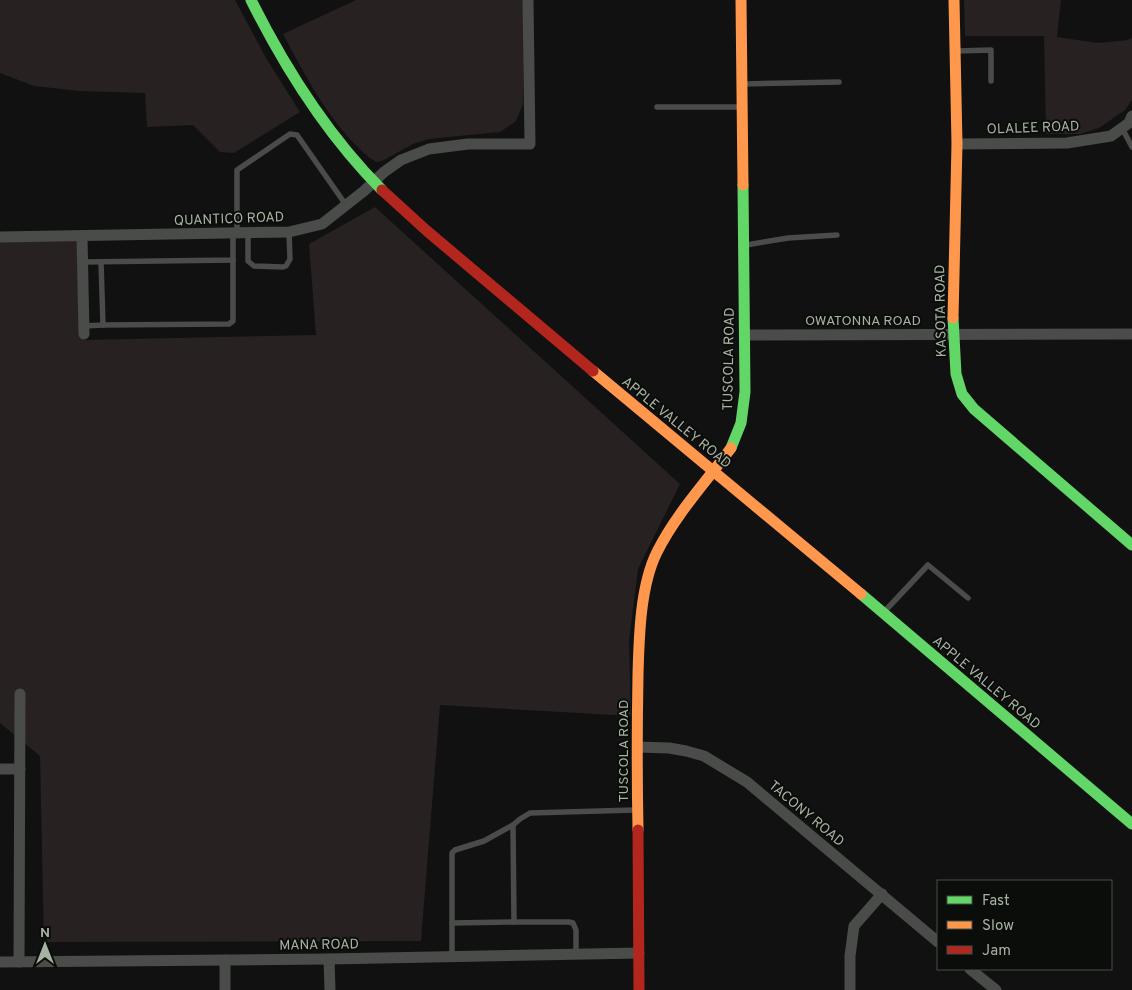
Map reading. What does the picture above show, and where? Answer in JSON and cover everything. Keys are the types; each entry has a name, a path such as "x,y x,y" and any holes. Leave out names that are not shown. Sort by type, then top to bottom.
{"street":[{"name":"APPLE VALLEY ROAD","path":"251,0 268,35 298,84 334,136 373,181 438,240 614,390 1132,824"},
{"name":"QUANTICO ROAD","path":"0,237 289,232 322,224 401,160 428,149 468,144 530,144 528,0"},
{"name":"TUSCOLA ROAD","path":"639,990 637,810 639,643 645,591 656,554 675,520 731,448 741,423 745,392 741,0"},
{"name":"KASOTA ROAD","path":"954,0 957,144 953,334 956,374 962,394 974,409 1132,545"},
{"name":"OLALEE ROAD","path":"957,144 1067,143 1111,136 1129,123 1132,116"},
{"path":"82,236 84,330"},
{"name":"OWATONNA ROAD","path":"745,335 1132,334"},
{"path":"19,962 20,694"},
{"name":"TACONY ROAD","path":"638,747 686,751 704,756 747,782 937,941"},
{"path":"0,770 20,769"},
{"path":"850,990 850,956 854,926 882,894"},
{"name":"MANA ROAD","path":"0,962 329,959 639,953"},
{"path":"329,959 330,990"},
{"path":"225,960 225,990"},
{"path":"971,970 996,990"}],"lane":[{"path":"955,51 992,50 991,81"},
{"path":"742,84 839,82"},
{"path":"657,107 742,107"},
{"path":"1122,128 1132,147"},
{"path":"84,330 103,325 229,324 233,321 233,260 239,233 237,170 290,134 297,134 346,205"},
{"path":"239,233 250,264 254,266 283,266 289,263 290,259 289,232"},
{"path":"744,245 788,238 837,235"},
{"path":"83,262 233,260"},
{"path":"101,262 103,325"},
{"path":"883,614 928,565 968,598"},
{"path":"452,957 452,853 455,850 484,841 530,813 637,810"},
{"path":"513,825 514,922"},
{"path":"452,923 569,922 573,923 576,930 576,954"}],"shaded area":[{"path":"0,0 235,0 266,58 300,112 234,153 220,152 193,125 147,127 145,93 79,91 34,86 0,73"},
{"path":"356,0 524,0 523,104 516,121 500,132 429,139 413,144 382,161 377,162 371,159 332,117 311,85 283,34"},
{"path":"964,0 1061,0 1057,37 1098,43 1128,40 1132,37 1132,100 1125,110 1099,128 1080,134 1046,134 1044,36 965,36"},
{"path":"375,207 680,484 638,569 629,641 631,716 440,705 421,941 44,942 40,756 0,723 0,241 82,236 84,340 316,335 309,244"}],"traffic: fast":[{"path":"251,0 278,51 309,101 343,147 382,190"},
{"path":"731,448 741,423 745,392 743,185"},
{"path":"953,318 956,374 962,394 974,409 1132,545"},
{"path":"861,594 1132,824"}],"traffic: slow":[{"path":"741,0 743,185"},
{"path":"953,318 957,144 954,0"},
{"path":"593,371 861,594"},
{"path":"638,830 638,660 647,580 657,552 673,524 731,448"}],"traffic: jam":[{"path":"382,190 427,231 593,371"},
{"path":"638,830 639,990"}]}
